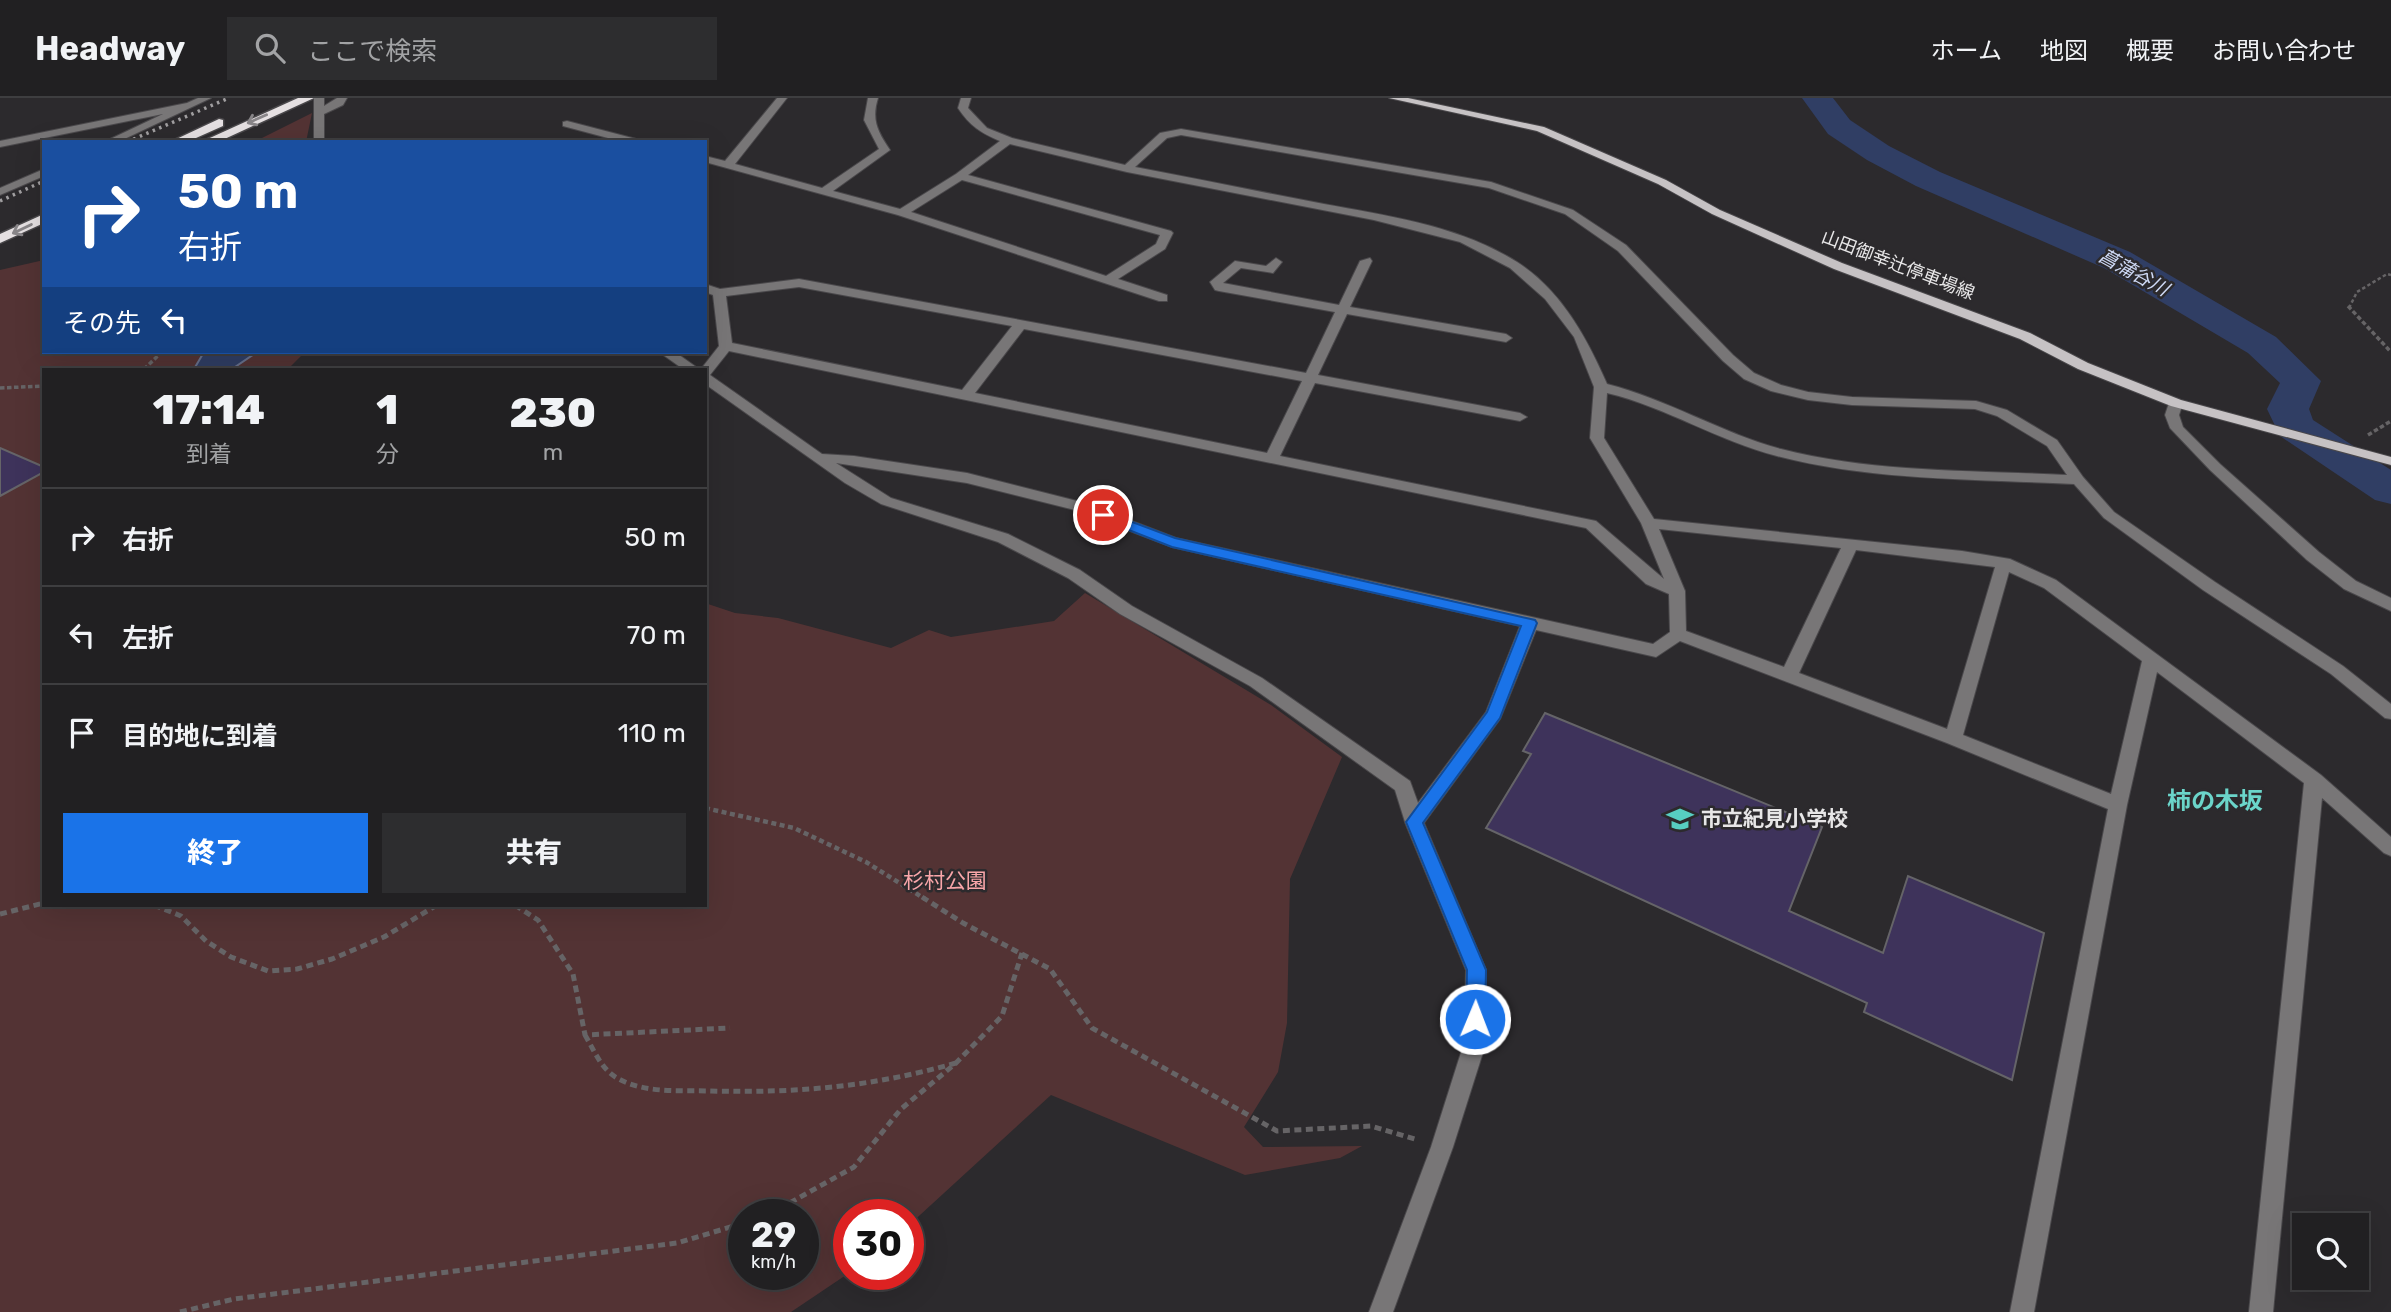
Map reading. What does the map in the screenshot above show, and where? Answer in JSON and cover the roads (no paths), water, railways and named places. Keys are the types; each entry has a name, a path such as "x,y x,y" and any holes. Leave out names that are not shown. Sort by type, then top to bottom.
{"highway":[{"path":"180,140 275,98"},
{"path":"212,140 308,98"},
{"path":"0,223 42,203"},
{"path":"0,239 42,219"}],"main road":[{"name":"山田御幸辻停車場線","path":"1394,98 1540,129 1662,182 1716,212 1838,266 2025,336 2083,366 2176,403 2391,461"}],"street":[{"path":"113,140 206,98"},
{"path":"319,98 319,140"},
{"path":"320,111 339,103 342,98"},
{"path":"728,165 782,98"},
{"path":"826,190 885,150 869,127 867,112 873,98"},
{"path":"967,98 963,108 971,120 983,130 1008,140 1127,169 1374,217 1464,239 1514,265 1549,296 1580,337 1601,387 1597,438 1649,523 1677,591 1678,635"},
{"path":"0,144 191,105"},
{"path":"567,124 628,140"},
{"path":"1127,169 1164,135 1181,132 1492,185 1569,212 1622,248 1728,358 1749,376 1776,388 1808,396 1852,401 1976,405 2002,413 2052,443 2078,480 2109,515 2209,586 2337,670 2391,713"},
{"path":"902,213 960,176 1008,140"},
{"path":"707,160 902,213 1163,298"},
{"path":"0,192 42,173"},
{"path":"960,176 1167,233 1161,246 1108,279"},
{"path":"1272,458 1366,261"},
{"path":"1276,262 1269,270 1239,264 1216,282 1219,287 1506,338"},
{"path":"707,289 719,293 799,283 1520,417"},
{"path":"707,373 726,346 719,293"},
{"path":"966,395 1020,325"},
{"path":"726,346 1591,524 1652,580 1677,591"},
{"path":"669,354 690,368"},
{"path":"707,377 820,458 886,501 1003,538 1074,574 1126,610 1256,682 1403,786 1414,822 1476,970 1475,1043 1441,1147 1381,1312"},
{"path":"1601,387 1630,393 1778,453 1831,463 2078,480"},
{"path":"2176,403 2172,415 2177,428 2215,467 2350,585 2391,605"},
{"path":"820,458 854,460 967,478 1080,506 1172,542 1656,650 1678,635"},
{"path":"1649,523 1850,543 2004,563 2050,584 2314,780 2391,848"},
{"path":"1789,675 1850,543"},
{"path":"1953,738 2004,563"},
{"path":"1414,822 1494,714 1530,623"},
{"path":"1678,635 1953,738 2118,805"},
{"path":"2021,1312 2118,805 2151,660"},
{"path":"2261,1312 2314,780"}],"water":[{"path":"203,354 254,354 233,368 195,368"}],"waterway":[{"name":"菖蒲谷川","path":"1817,98 1839,127 1878,153 1928,179 2117,260 2262,345 2301,381 2288,409 2295,427 2391,490"}],"railway":[{"path":"132,140 229,98"},
{"path":"0,201 42,182"}],"place":[{"name":"市立紀見小学校","path":"1680,819"}],"district":[{"name":"柿の木坂","path":"2215,801"}],"park label":[{"name":"杉村公園","path":"945,881"}]}
